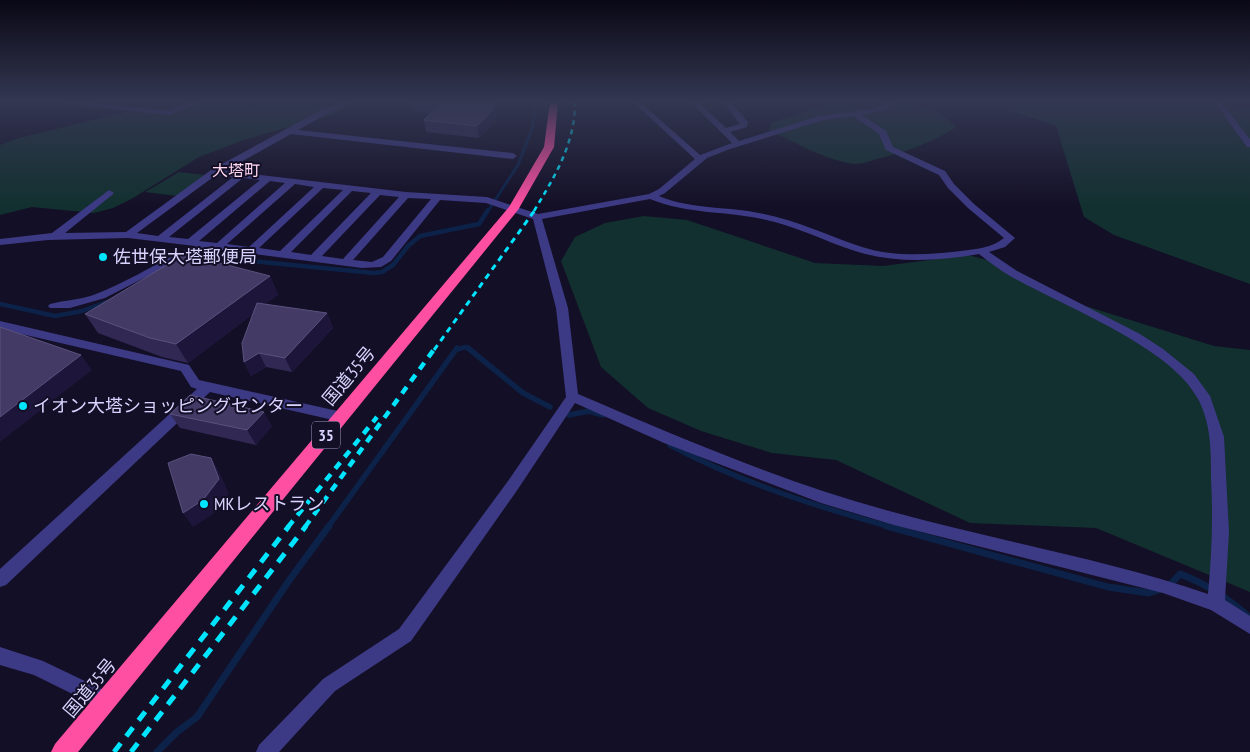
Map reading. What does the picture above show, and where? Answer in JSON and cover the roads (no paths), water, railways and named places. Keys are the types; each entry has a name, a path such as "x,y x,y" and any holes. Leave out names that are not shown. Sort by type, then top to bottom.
{"highway":[{"name":"国道35号","path":"63,752 342,417 507,206 549,147 551,137"}],"street":[{"path":"128,235 214,172 278,137"},
{"path":"343,137 512,156"},
{"path":"675,137 700,159"},
{"path":"730,137 737,144"},
{"path":"216,172 406,195 487,200 537,217 650,196 662,190 700,159 760,137"},
{"path":"650,196 663,202 743,212 772,218 857,248 883,254 952,255 981,251 1004,244 1010,238 950,186 942,173 889,148 885,137"},
{"path":"160,239 240,175"},
{"path":"190,244 267,178"},
{"path":"218,247 293,182"},
{"path":"250,251 322,185"},
{"path":"282,254 350,188"},
{"path":"314,258 378,191"},
{"path":"54,237 109,193"},
{"path":"346,262 406,195"},
{"path":"0,242 17,239 128,235 346,262 371,267 381,264 387,259 437,198"},
{"path":"266,752 329,685 405,634 513,485 572,397 562,308 537,217"},
{"path":"54,306 71,306 100,296 129,283 175,258 206,246"},
{"path":"981,251 1013,273 1136,337 1159,352 1190,377 1206,399 1217,437 1221,532 1216,604"},
{"path":"0,325 185,368 195,384 342,417"},
{"path":"0,580 207,387"},
{"path":"572,397 669,439 826,499 894,519 1163,586 1216,604 1250,626"},
{"path":"0,656 37,667 105,701"}],"waterway":[{"path":"488,211 518,165 529,137"},
{"path":"200,261 231,259 374,273 382,272 393,265 408,246 420,236 479,224 488,210"},
{"path":"0,304 55,316 82,311 110,301"},
{"path":"456,350 465,347 470,350"},
{"path":"328,527 457,348"},
{"path":"468,348 523,393 550,407"},
{"path":"569,415 589,411 603,415"},
{"path":"670,445 750,482 834,511 891,527"},
{"path":"157,752 177,732 197,717 288,582 329,526"},
{"path":"886,526 1108,587 1149,593 1161,589"},
{"path":"1169,586 1180,574 1199,582 1217,593 1250,618"}],"railway":[{"path":"534,211 556,172 571,137"},
{"path":"434,350 535,210"},
{"path":"305,527 435,348"},
{"path":"288,527 377,417"},
{"path":"114,752 289,526"},
{"path":"131,752 306,526"}],"place":[{"name":"佐世保大塔郵便局","path":"103,257"},
{"name":"イオン大塔ショッピングセンター","path":"23,406"},
{"name":"MKレストラン","path":"204,504"}],"district":[{"name":"大塔町","path":"236,170"}]}
